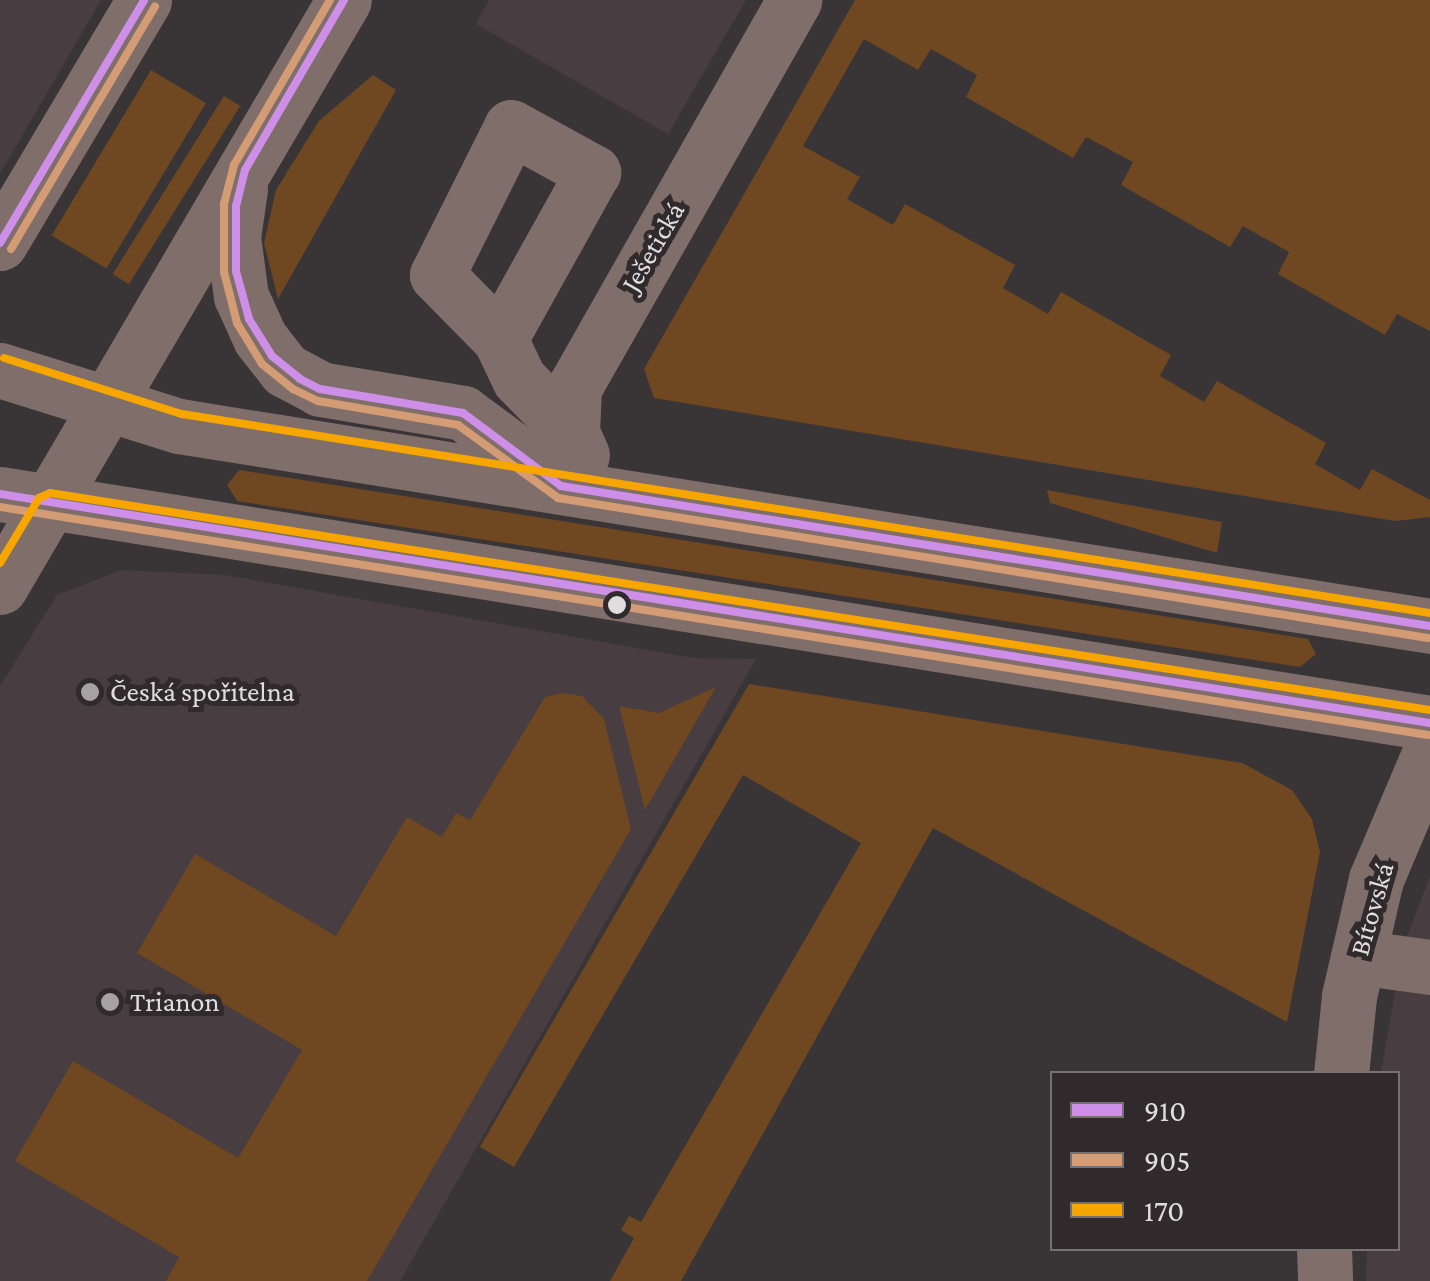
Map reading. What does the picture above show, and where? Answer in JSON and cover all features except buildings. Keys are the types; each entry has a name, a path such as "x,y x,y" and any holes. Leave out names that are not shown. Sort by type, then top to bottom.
{"street":[{"path":"0,243 144,0"},
{"path":"0,587 25,500 107,406 344,0"},
{"name":"Ješetická","path":"572,433 574,388 794,0"},
{"path":"245,170 236,206 236,271 250,319 285,370 320,390 463,413 562,486"},
{"path":"500,340 519,379 572,433 593,476 616,494"},
{"path":"0,370 180,426 1430,626"},
{"path":"25,500 1430,723"},
{"name":"Bítovská","path":"1341,1071 1358,957 1376,880 1430,752"},
{"path":"1358,957 1430,967"},
{"path":"1324,1251 1325,1281"}],"shaded area":[{"path":"0,0 101,0 0,174"},
{"path":"489,0 746,0 668,134 476,24"},
{"path":"855,0 1430,0 1430,331 1397,314 1385,335 1278,274 1289,252 1243,226 1230,247 1121,185 1133,162 1086,137 1073,158 966,97 977,75 931,49 918,70 864,39 803,146 860,177 847,199 893,225 905,204 1015,265 1003,288 1048,314 1061,292 1171,355 1160,376 1204,402 1217,381 1326,443 1315,464 1360,490 1372,469 1430,500 1430,517 1395,521 654,398 644,369"},
{"path":"151,70 206,103 106,268 52,235"},
{"path":"373,75 396,90 278,299 264,243 276,190 319,121"},
{"path":"224,96 240,106 129,284 113,274"},
{"path":"239,470 1308,639 1316,654 1300,667 237,501 227,485"},
{"path":"1047,490 1222,522 1217,553 1050,503"},
{"path":"122,570 225,575 693,658 756,659 400,1281 0,1281 0,686 57,595"},
{"path":"749,684 1242,763 1292,790 1312,819 1320,852 1287,1022 933,828 681,1281 610,1281 634,1238 621,1230 629,1216 641,1222 861,843 743,775 514,1167 480,1147"},
{"path":"716,687 645,810 619,706 659,713"},
{"path":"563,693 582,696 604,719 631,829 367,1281 166,1281 179,1257 15,1161 73,1061 238,1158 302,1050 137,953 195,854 336,936 407,817 442,837 456,813 470,820 545,697"},
{"path":"1430,876 1430,1281 1366,1281 1367,1251 1400,1251 1400,1071 1381,1071 1402,950"}],"transit line":[{"name":"910","path":"0,243 144,0"},
{"name":"905","path":"330,0 234,165 224,204 224,272 237,323 262,364 293,389 318,401 458,425 558,498 1428,638"},
{"name":"910","path":"344,0 245,170 236,206 236,271 249,319 272,356 300,379 320,389 463,413 561,486 1430,626"},
{"name":"905","path":"11,249 155,6"},
{"name":"170","path":"4,358 182,414 1430,613"},
{"name":"170","path":"0,563 39,498 50,493 1430,710"},
{"name":"910","path":"0,494 1430,723"},
{"name":"905","path":"0,507 1428,735"}],"place":[{"name":"Česká spořitelna","path":"90,692"},
{"name":"Trianon","path":"110,1002"}]}
